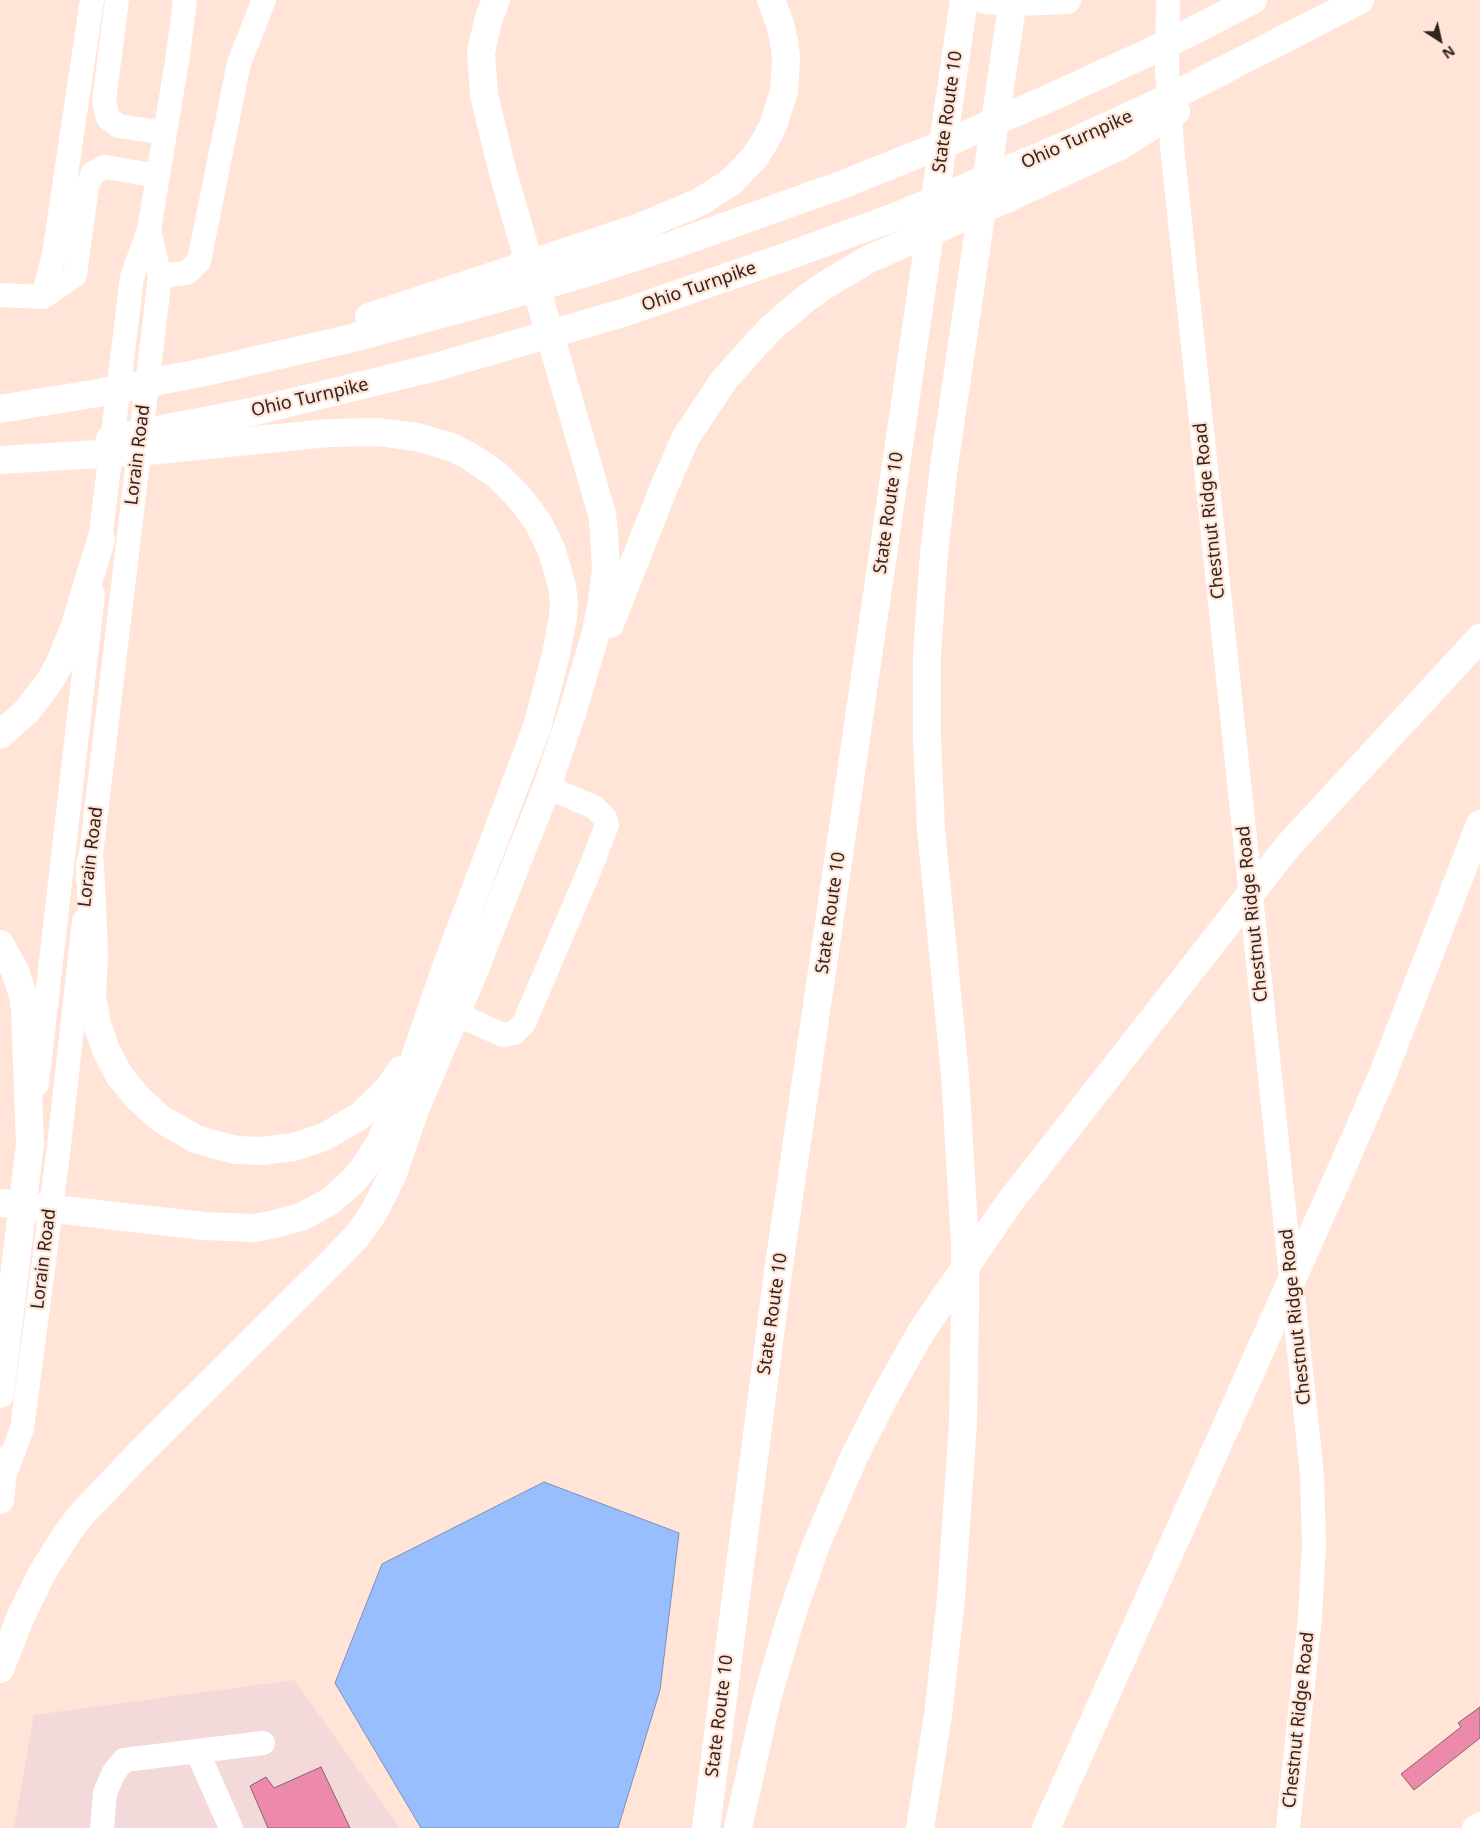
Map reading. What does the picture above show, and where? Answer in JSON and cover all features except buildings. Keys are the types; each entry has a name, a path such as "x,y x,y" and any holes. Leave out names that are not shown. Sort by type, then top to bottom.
{"main road":[{"path":"482,0 472,33 468,63 473,110 576,462 588,509 593,546 591,598 582,636 574,658 537,727"},
{"path":"0,1669 21,1616 42,1573 81,1515 334,1260 374,1212 387,1188 414,1112 456,1014 547,787 595,636 606,568 602,513 503,173 484,94 481,52 488,21 496,0"},
{"path":"583,260 640,228 700,202 732,181 755,157 773,126 780,109 786,73 784,41 771,0"},
{"name":"State Route 10","path":"706,1828 779,1264 964,0"},
{"path":"986,0 1035,2 1067,0"},
{"path":"920,1828 938,1715 953,1578 963,1423 965,1306 965,1244 959,1132 929,795 926,698 927,655 938,511 1013,0"},
{"path":"0,409 205,372 302,350 348,326 384,311 472,295 583,260 673,245 841,185 975,131 1115,68 1222,17 1253,0"},
{"path":"573,710 683,444 711,398 739,362 764,335 804,300 869,259 1006,199 1360,0"},
{"name":"Ohio Turnpike","path":"200,434 489,352 677,295 855,232 954,193 1119,134"},
{"path":"0,459 40,455 148,452 200,434 354,432 417,437 454,448 483,464 518,496 538,522 552,551 562,586 564,603 561,634 537,727 428,1017 406,1083 381,1141 353,1182 329,1202 301,1217 271,1226 254,1228 105,1222 0,1214"},
{"path":"0,735 26,711 49,682 59,665 74,628 101,540"},
{"path":"738,1828 767,1699 790,1620 816,1545 858,1450 884,1398 921,1332 1009,1202 1288,846 1480,638"},
{"path":"1046,1828 1382,1076 1480,824"},
{"path":"90,863 94,953 92,997 100,1037 119,1075 138,1098 161,1119 196,1139 237,1150 262,1151 309,1143 337,1131 360,1116 388,1088 396,1077 428,1017"},
{"path":"0,944 15,971 26,1009 30,1144"},
{"path":"0,1204 203,1240 238,1243 276,1240 309,1230 341,1213 366,1191 384,1167 414,1112"},
{"name":"Lorain Road","path":"0,1394 30,1144"}],"street":[{"path":"43,297 54,254 92,0"},
{"path":"116,0 104,101 108,118 119,126 165,133"},
{"name":"Lorain Road","path":"30,1144 91,607 101,540 132,277 149,230 185,0"},
{"path":"160,276 187,273 199,261 239,63 264,0"},
{"name":"Chestnut Ridge Road","path":"1168,0 1166,70 1172,146 1312,1475 1314,1546 1310,1617 1288,1828"},
{"path":"0,295 43,297 75,275 87,186 93,173 105,167 158,176"},
{"name":"Lorain Road","path":"0,1481 22,1429 59,1146 90,863 160,276 149,230"},
{"path":"91,607 120,610"},
{"path":"456,1014 503,1035 514,1033 524,1023 590,869 607,825 605,818 594,807 547,787"},
{"path":"102,1828 106,1793 114,1772 124,1760 263,1743"},
{"path":"197,1752 231,1828"},
{"path":"1474,1828 1480,1824"}],"shaded area":[{"path":"294,1680 400,1828 14,1828 34,1715"}],"water":[{"path":"544,1482 679,1533 660,1690 618,1828 421,1828 335,1683 382,1564"}]}
